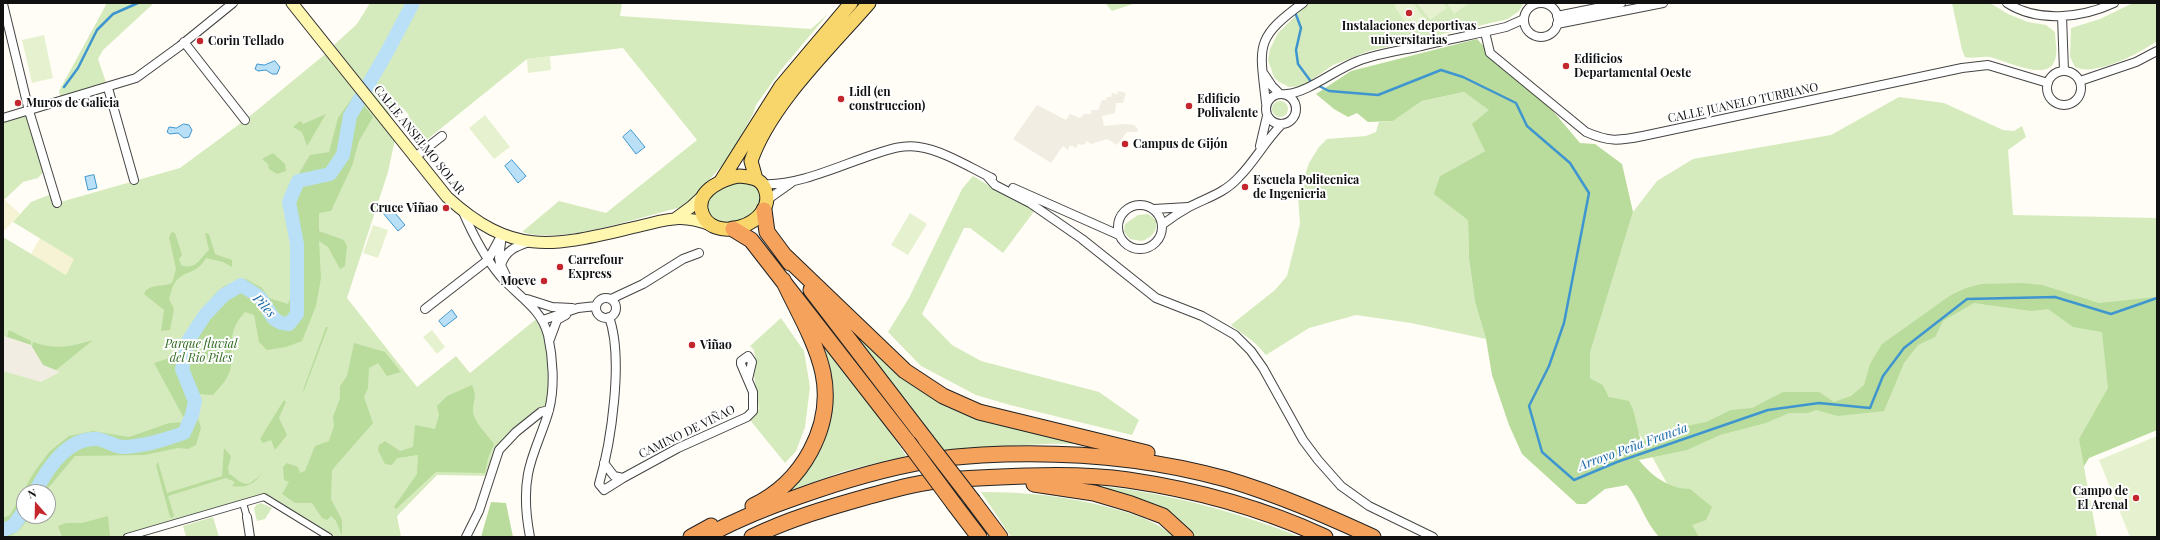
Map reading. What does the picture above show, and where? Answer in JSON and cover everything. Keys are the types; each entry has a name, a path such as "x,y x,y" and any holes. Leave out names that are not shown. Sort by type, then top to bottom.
{"highway":[{"path":"766,205 767,232 1000,537"},
{"path":"733,229 751,240 783,280 979,537"},
{"path":"784,255 905,371 943,396 979,412 1254,481 1313,503 1373,537"},
{"path":"691,537 758,503 775,492 798,471 813,449 820,429 826,397 823,373 816,350 783,280"},
{"path":"704,537 769,507 848,478 946,458 1048,453 1105,456 1151,463 1224,479 1311,509 1373,537"},
{"path":"752,537 796,518 889,491 946,480 1059,476 1126,479 1202,494 1247,506 1292,522 1325,537"},
{"path":"972,480 1032,484 1094,493 1131,504 1163,516 1186,537"}],"main road":[{"name":"CALLE ANSELMO SOLAR","path":"292,3 446,197 477,222 502,234 529,242 564,243 676,218 694,219 711,225"},
{"path":"852,3 781,86 721,181 705,194 701,202 701,209 704,217 711,225 718,228 733,229 751,223 766,205 760,182 751,161 769,124 791,92 869,3"},
{"path":"721,181 739,176 760,182"},
{"name":"CALLE ANSELMO SOLAR","path":"676,218 705,194"}],"street":[{"path":"3,118 108,88 136,78 233,3"},
{"path":"1506,27 1527,30 1541,36 1551,33 1557,20 1552,7 1542,3 1528,9 1524,19 1527,30"},
{"path":"1557,20 1621,3"},
{"path":"1557,20 1663,3"},
{"path":"2007,3 2026,12 2062,16 2083,14 2114,3"},
{"path":"3,4 29,111 57,203"},
{"path":"1260,150 1267,116 1261,49 1267,35 1301,4"},
{"path":"2062,16 2064,71"},
{"path":"1266,104 1271,96 1296,94 1308,89 1321,79 1358,61 1380,54 1506,27 1524,19"},
{"name":"CALLE JUANELO TURRIANO","path":"1485,32 1490,53 1586,132 1604,140 1622,140 1643,136 1962,68 1988,65 2048,83"},
{"path":"184,42 245,120"},
{"path":"2080,81 2136,62 2157,51"},
{"path":"1163,224 1189,207 1212,197 1239,178 1282,124 1294,118 1296,107 1295,101 1272,86 1263,71"},
{"path":"2064,71 2070,72 2080,81 2081,88 2076,100 2065,105 2053,101 2049,96 2048,83 2054,74 2064,71"},
{"path":"108,88 134,180"},
{"path":"1296,107 1308,89"},
{"path":"1267,116 1275,123 1282,124"},
{"path":"414,158 442,136"},
{"path":"760,182 772,185 796,181 886,151 907,146 920,147 937,152 1051,206 1119,235"},
{"path":"987,176 995,185 1030,203 1082,239 1156,298 1202,316 1235,335 1252,351 1303,440 1341,486 1369,506 1433,537"},
{"path":"766,205 796,181"},
{"path":"1154,209 1163,224 1161,236 1155,245 1138,250 1130,248 1122,242 1119,235 1118,223 1125,210 1132,206 1140,205 1154,209 1189,207"},
{"path":"1051,206 1054,217 1062,225"},
{"path":"463,212 471,232 488,260 541,318 549,341 552,374 549,410 528,472 526,490 530,537"},
{"path":"1082,220 1109,226 1118,223"},
{"path":"425,309 488,260 502,234"},
{"path":"502,234 499,258 514,290"},
{"path":"501,265 504,256 508,251 529,242"},
{"path":"541,318 578,308 596,306 602,299 611,299 643,284 683,259 699,253"},
{"path":"524,298 558,307 578,308"},
{"path":"596,306 599,315 610,317 615,312 616,308 611,299"},
{"path":"541,318 558,307"},
{"path":"549,341 557,320 578,308"},
{"name":"CAMINO DE VIÑAO","path":"610,317 614,341 616,373 610,430 599,484 602,489 678,448 747,417 753,411 753,392 748,378"},
{"path":"466,537 479,511 499,450 516,432 541,412 549,410"},
{"path":"604,463 614,476 623,478"},
{"path":"471,537 483,512 491,476"},
{"path":"127,537 264,497 329,537"},
{"path":"242,503 247,517 250,537"},
{"path":"152,530 154,537"}],"shaded area":[{"path":"1119,91 1126,93 1123,103 1116,103 1115,113 1102,116 1104,126 1125,124 1134,125 1138,129 1137,132 1127,132 1117,145 1107,139 1091,144 1087,141 1084,145 1078,144 1076,148 1070,145 1068,150 1063,146 1051,163 1013,139 1037,105 1066,120 1070,114 1080,118 1084,114 1091,114 1091,110 1098,110 1102,100 1106,100 1107,97 1111,97 1112,93 1117,94"},
{"path":"3,198 20,214 3,232"},
{"path":"40,238 75,259 66,275 31,254"},
{"path":"3,334 4,336 31,345 43,365 60,372 41,382 3,371"}],"green space":[{"path":"107,3 154,3 103,50 98,59 108,88 61,101 59,91"},
{"path":"370,3 622,3 620,16 811,29 828,14 781,70 756,105 753,114 729,158 687,204 678,208 599,229 557,235 538,235 522,232 559,201 606,213 697,140 623,48 527,59 424,142 416,143 404,129 406,128 401,122 409,115 402,107 394,114 389,115 334,45 357,24"},
{"path":"1105,3 1136,3 1112,11"},
{"path":"1309,3 1524,3 1519,11 1508,19 1369,51 1333,65 1303,86 1289,87 1279,82 1274,77 1268,60 1270,49 1278,33"},
{"name":"Instalaciones deportivas universitarias","path":"1398,3 1413,3 1425,19 1410,29 1394,6"},
{"name":"Instalaciones deportivas universitarias","path":"1417,3 1443,3 1447,8 1430,20"},
{"name":"Instalaciones deportivas universitarias","path":"1447,3 1469,3 1454,14"},
{"path":"1952,3 1990,3 2008,14 2028,22 2046,25 2055,32 2056,57 2051,67 2044,70 2035,70 1990,57 1965,57 1962,50"},
{"path":"2133,3 2157,3 2157,41 2140,52 2105,66 2094,69 2075,67 2070,57 2071,28 2100,19"},
{"path":"44,35 53,78 32,83 22,40"},
{"path":"1477,39 1490,53 1536,91 1580,143 1595,144 1622,164 1633,212 1590,353 1590,378 1603,385 1609,397 1629,401 1633,409 1641,442 1691,425 1706,422 1731,410 1752,408 1783,392 1819,392 1834,402 1851,396 1864,385 1870,364 1882,344 1951,295 1966,288 1981,284 2022,283 2042,285 2099,303 2157,297 2157,430 2089,458 2084,466 2079,439 2108,388 2102,332 2073,327 2048,309 2031,311 1974,303 1943,321 1935,337 1918,345 1904,363 1884,411 1838,416 1816,410 1808,413 1789,413 1766,423 1720,435 1687,450 1639,460 1655,476 1675,487 1690,489 1712,507 1706,520 1692,525 1699,537 1659,537 1650,525 1632,491 1627,485 1605,489 1586,504 1577,504 1522,454 1509,425 1492,375 1486,339 1475,302 1469,259 1468,220 1434,194 1440,176 1485,151 1472,124 1489,110 1464,92 1422,101 1393,121 1368,122 1357,113 1348,117 1334,109 1316,94 1351,71"},
{"name":"Parque fluvial del Rio Piles","path":"329,51 396,135 388,172 347,298 417,387 456,356 470,373 535,320 543,320 551,350 549,410 499,450 491,476 437,475 397,516 401,537 336,537 264,495 124,537 3,537 3,237 66,275 74,259 13,222 31,202 54,193 57,203 180,168 245,120"},
{"path":"550,56 551,70 528,73 527,59"},
{"path":"1464,92 1490,110 1485,151 1440,176 1468,220 1469,259 1475,302 1486,339 1411,323 1356,315 1309,328 1266,355 1255,343 1231,325 1275,290 1287,276 1300,224 1298,196 1309,163 1319,147 1327,139 1366,136 1376,132 1379,122 1393,121 1422,101"},
{"path":"355,94 373,117 359,141 352,166 331,211 319,213 319,231 344,240 347,246 345,266 340,269 328,247 319,241 321,278 316,306 302,341 286,347 267,350 259,342 254,315 245,312 239,319 233,332 231,366 227,378 213,395 198,394 197,414 201,428 196,445 188,449 178,448 145,455 75,456 52,484 27,484 34,472 50,451 69,436 93,431 129,437 169,423 186,422 154,363 172,357 214,295 224,286 246,279 262,288 269,298 288,304 291,296 293,260 289,190 310,155 329,152 338,118"},
{"path":"1899,97 1944,103 2003,130 2014,131 2022,126 2026,137 2008,150 2013,215 2157,218 2157,430 2088,458 2084,467 2097,537 1697,537 1636,428 1633,409 1629,402 1609,397 1603,385 1590,378 1590,353 1633,212 1657,181 1693,159 1831,135"},
{"path":"1277,101 1283,101 1288,106 1286,115 1283,117 1277,117 1272,112 1272,106"},
{"path":"29,111 46,169 38,178 23,182 5,199 3,198 3,118"},
{"path":"326,114 307,146 302,132 293,127 300,121 303,124"},
{"path":"485,115 510,147 494,159 469,128"},
{"path":"273,153 285,164 286,171 277,174 269,169 268,164 262,159"},
{"path":"748,176 767,200 733,229 704,217 705,194"},
{"path":"973,176 1011,199 1035,210 1003,253 970,228 964,228 922,314 952,345 981,361 1099,392 1139,420 1132,435 1010,405 976,395 921,366 888,332 909,298 962,189"},
{"path":"910,213 927,224 908,255 891,245"},
{"path":"1148,214 1156,220 1154,233 1149,238 1142,241 1130,239 1124,232 1125,224 1138,215"},
{"path":"373,225 388,230 378,258 363,253"},
{"path":"172,232 175,233 182,255 179,259 181,265 194,265 209,250 205,233 209,234 215,254 232,260 232,267 223,262 206,258 195,270 180,277 174,285 169,299 174,309 170,330 161,331 164,310 144,294 149,288 172,283 176,269 169,237"},
{"path":"781,318 804,351 810,387 805,427 796,451 785,463 750,420 759,409 754,375 756,366 754,350 750,346"},
{"path":"843,319 952,404 1094,444 1020,445 945,453"},
{"path":"326,327 328,327 302,393"},
{"path":"9,330 31,341 31,345 7,337"},
{"path":"432,330 445,347 437,354 423,337"},
{"path":"93,340 56,370 43,365 32,347 33,342 49,346 63,347"},
{"path":"820,341 883,421 906,456 844,471 780,494 813,461 822,446 829,427 833,398"},
{"path":"354,343 385,352 401,372 387,376 378,363 369,368 368,388 364,397 373,423 332,470 331,499 342,520 342,536 336,521 331,516 327,520 322,518 312,503 295,503 282,494 289,482 284,480 283,467 287,463 298,467 300,473 305,471 315,446 329,441 334,426 333,417 340,398 340,386 347,376"},
{"path":"472,385 475,395 473,414 481,428 494,444 488,458 485,473 436,472 396,509 394,507 417,474 418,455 397,458 392,465 385,464 378,450 379,445 385,441 400,451 413,447 415,425 435,429 439,415 437,406 447,396"},
{"path":"284,400 286,402 279,418 287,435 275,450 271,440 263,443 260,439"},
{"name":"Campo de El Arenal","path":"2157,436 2157,537 2130,537 2099,460"},
{"path":"224,448 231,456 228,468 229,474 243,483 249,484 262,474 249,485 242,487 232,486 235,482 226,478 168,496 174,516 172,518 170,517 156,465 158,462 167,493 222,476"},
{"path":"1091,485 1171,497 1249,518 1300,537 1194,537 1175,518 1094,488"},
{"path":"981,492 1015,493 1078,500 1128,513 1152,522 1174,537 1011,537"},
{"path":"491,502 506,503 513,537 481,537"},
{"path":"261,503 272,508 265,519 257,521 254,509 256,505"},
{"path":"16,504 16,524 24,524 12,535 3,537 3,518 10,515"},
{"path":"108,516 110,537 62,537 58,526 66,523 82,523"},
{"path":"213,517 219,537 186,537 183,526"}],"water":[{"path":"275,61 280,67 277,74 272,74 266,70 258,71 255,69 257,64 264,65"},
{"path":"184,124 189,125 192,130 189,137 184,138 178,133 170,134 167,132 169,127 176,128"},
{"path":"631,130 645,147 636,154 623,137"},
{"path":"512,160 526,176 518,183 505,166"},
{"path":"94,175 97,188 88,190 85,177"},
{"path":"390,207 405,225 398,231 383,213"},
{"path":"452,310 457,317 444,327 439,321"}],"waterway":[{"path":"64,87 78,68 97,30 113,14 138,3"},
{"name":"Piles","path":"40,484 59,456 76,443 97,439 124,447 154,442 184,433 192,415 195,401 182,369 188,341 205,315 224,295 241,285 260,298 274,319 289,324 297,314 297,244 289,202 298,181 330,174 343,155 350,116 386,54 413,3"},
{"name":"Arroyo Peña Francia","path":"1295,12 1301,28 1296,50 1298,64 1312,83"},
{"name":"Arroyo Peña Francia","path":"1317,85 1329,91 1378,95 1441,70 1463,77 1516,103 1527,126 1570,163 1589,193 1564,323 1549,366 1529,406 1542,452 1574,480 1617,462 1768,410 1819,403 1870,408 1883,376 1904,348 1967,299 2055,297 2111,314 2157,298"},
{"name":"Piles","path":"3,530 13,526 16,522"}],"place":[{"name":"Instalaciones deportivas universitarias","path":"1409,13"},
{"name":"Corin Tellado","path":"200,41"},
{"name":"Edificios Departamental Oeste","path":"1566,66"},
{"name":"Lidl (en construccion)","path":"841,99"},
{"name":"Muros de Galicia","path":"18,103"},
{"name":"Edificio Polivalente","path":"1189,106"},
{"name":"Campus de Gijón","path":"1125,144"},
{"name":"Escuela Politecnica de Ingenieria","path":"1245,187"},
{"name":"Cruce Viñao","path":"446,208"},
{"name":"Carrefour Express","path":"560,267"},
{"name":"Moeve","path":"544,281"},
{"name":"Viñao","path":"692,345"},
{"name":"Campo de El Arenal","path":"2136,498"}]}
